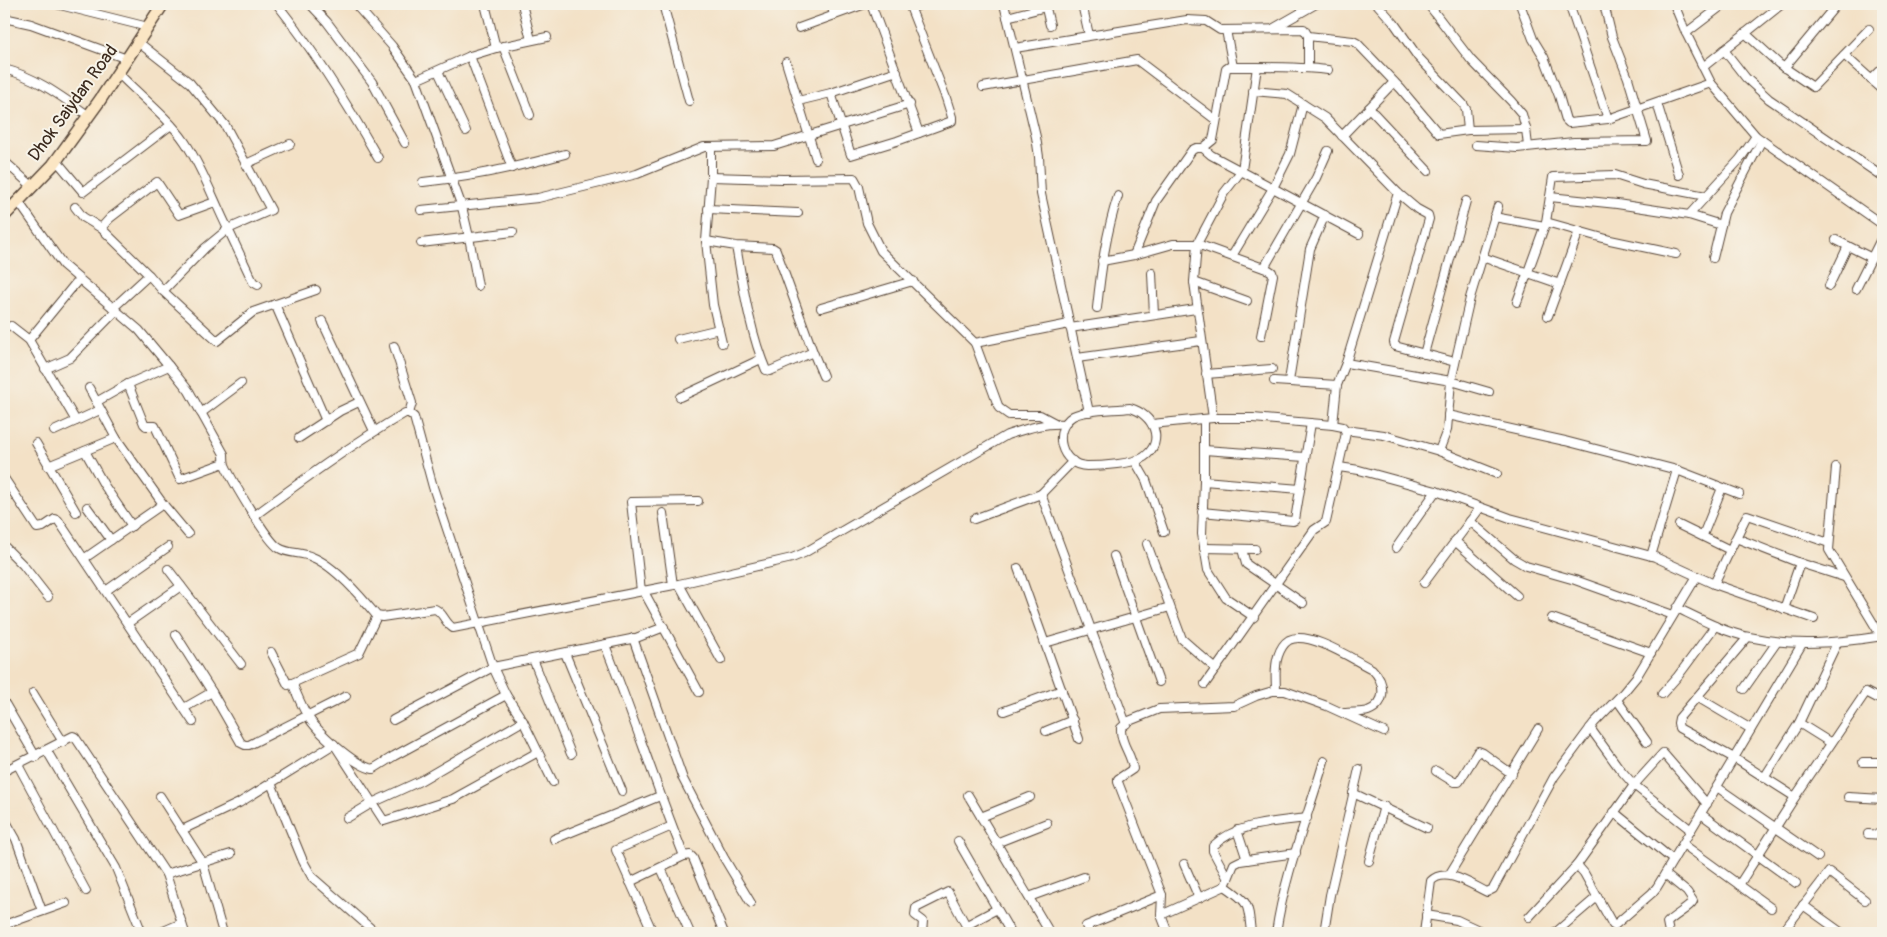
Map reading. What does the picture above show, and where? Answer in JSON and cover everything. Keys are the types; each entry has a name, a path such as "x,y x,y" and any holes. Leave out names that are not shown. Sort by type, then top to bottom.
{"main road":[{"name":"Dhok Saiydan Road","path":"4,216 56,160 89,116 163,4"}],"street":[{"path":"56,4 148,27"},
{"path":"277,4 350,109 378,158"},
{"path":"310,4 327,22 372,82 405,143"},
{"path":"355,4 392,46 416,80 462,207 470,237 478,286"},
{"path":"485,4 499,47 530,115"},
{"path":"522,4 531,40"},
{"path":"664,4 689,101"},
{"path":"831,4 834,15"},
{"path":"799,28 865,4"},
{"path":"871,4 910,104 919,134"},
{"path":"831,93 851,155 919,134 952,121 910,6 923,4"},
{"path":"1004,4 1023,80 1039,157 1041,194 1089,412"},
{"path":"1082,4 1089,35"},
{"path":"1272,30 1316,4"},
{"path":"1377,4 1394,23 1418,57 1463,104 1466,109 1468,130"},
{"path":"1428,4 1471,60 1522,114 1528,146"},
{"path":"1520,4 1533,39 1547,65 1566,120 1569,123 1608,119 1711,84"},
{"path":"1569,4 1608,119"},
{"path":"1476,146 1517,148 1574,142 1646,142 1638,110 1612,37 1604,4"},
{"path":"1674,4 1711,84 1759,138 1883,226"},
{"path":"1686,33 1724,4"},
{"path":"1703,67 1782,4"},
{"path":"1784,68 1837,4"},
{"path":"1007,16 1046,6 1050,25"},
{"path":"4,18 31,24 127,59"},
{"path":"1015,48 1187,20 1206,21 1216,28 1226,30 1304,30 1308,36 1308,67"},
{"path":"1745,33 1784,68 1813,87 1869,29"},
{"path":"1226,30 1233,67"},
{"path":"1308,36 1357,43 1439,134 1468,130 1526,129"},
{"path":"416,80 470,56 499,47 547,37"},
{"path":"138,42 190,83 225,125 272,210 228,229 205,248 163,290"},
{"path":"1724,50 1746,78 1769,99 1883,177"},
{"path":"1844,55 1883,90"},
{"path":"470,56 512,168"},
{"path":"983,87 1137,60 1216,120"},
{"path":"786,62 816,159"},
{"path":"1134,255 1156,201 1192,150 1203,148 1213,140 1224,73 1229,67 1308,67 1328,70"},
{"path":"1214,418 1196,309 1194,282 1197,244 1224,193 1242,170 1257,67"},
{"path":"1871,80 1883,68"},
{"path":"4,69 28,76 89,116"},
{"path":"438,70 466,131"},
{"path":"798,101 831,93 897,71"},
{"path":"118,73 171,125 192,153 253,282 258,285"},
{"path":"1342,136 1394,82"},
{"path":"1253,91 1282,93 1325,118 1398,193 1417,209 1428,215 1429,219 1394,342 1396,346 1455,362"},
{"path":"1656,103 1679,175"},
{"path":"421,210 462,207 547,196 637,174 704,147 774,146 910,104"},
{"path":"1232,256 1290,154 1303,104"},
{"path":"1369,108 1428,170"},
{"path":"56,160 82,192 171,125"},
{"path":"1689,214 1759,138"},
{"path":"1713,258 1724,213 1759,138"},
{"path":"246,164 290,144"},
{"path":"711,147 711,177 706,242 714,305 722,343"},
{"path":"1203,148 1211,155 1359,234"},
{"path":"1264,268 1302,204 1328,151"},
{"path":"423,182 452,179 512,168 565,154"},
{"path":"4,161 32,186"},
{"path":"1517,302 1545,224 1553,177 1615,175 1643,184 1706,196"},
{"path":"711,177 854,178 859,187 867,223 881,251 975,343 999,408 1009,414 1040,415 1055,423"},
{"path":"101,228 110,218 157,182 178,214 215,202"},
{"path":"1333,425 1337,385 1346,363 1398,193"},
{"path":"1097,308 1102,261 1110,222 1118,196"},
{"path":"1550,197 1689,214 1720,225"},
{"path":"18,201 63,265 139,330 189,391 224,454 224,463 254,516 279,549 312,556 324,564 356,591 377,616 382,617 436,609 442,612 447,624 452,628 676,585 792,558 804,553 1007,435 1032,427 1055,423 1065,424"},
{"path":"1424,354 1466,201"},
{"path":"1440,452 1447,430 1451,381 1470,298 1498,206"},
{"path":"75,207 83,217 101,228 150,274 163,290 217,341 253,312 316,290"},
{"path":"708,209 798,213"},
{"path":"1289,382 1310,249 1325,215"},
{"path":"1494,217 1545,224 1676,254"},
{"path":"1548,316 1579,231"},
{"path":"421,243 513,232"},
{"path":"1856,289 1883,235"},
{"path":"1836,240 1872,258"},
{"path":"706,242 773,248 776,250 823,376"},
{"path":"1102,261 1134,255 1173,244 1197,244 1264,268 1272,272 1273,275 1261,336"},
{"path":"736,246 744,291 761,359 766,370 770,371 813,352"},
{"path":"1829,286 1848,246"},
{"path":"1482,256 1560,284"},
{"path":"1152,273 1154,316"},
{"path":"46,369 70,358 150,274"},
{"path":"29,340 79,279"},
{"path":"821,308 913,281"},
{"path":"1194,282 1247,301"},
{"path":"275,304 326,420"},
{"path":"975,343 1070,326 1196,309"},
{"path":"322,321 374,431"},
{"path":"11,326 29,340 76,421"},
{"path":"678,339 719,329"},
{"path":"1077,358 1201,341"},
{"path":"394,346 412,403 410,413"},
{"path":"680,397 761,359"},
{"path":"1346,363 1451,381 1489,392"},
{"path":"54,431 76,421 128,384 169,366"},
{"path":"1206,374 1272,370"},
{"path":"1274,381 1337,385"},
{"path":"201,413 241,383"},
{"path":"128,384 144,424 146,426 155,426 180,479 224,463"},
{"path":"88,388 116,438 163,504 188,534"},
{"path":"299,438 326,420 359,402"},
{"path":"1130,408 1139,411 1147,416 1155,432 1154,442 1150,450 1144,457 1135,461 1085,466 1073,461 1063,451 1060,442 1061,432 1071,417 1089,412 1130,408"},
{"path":"254,516 374,431 405,413 410,413"},
{"path":"410,413 414,417 433,487 493,667 506,695 523,721 553,782"},
{"path":"1448,415 1565,441 1677,470 1739,494"},
{"path":"1152,424 1214,418 1252,418 1333,425 1343,427 1345,430 1384,435 1440,452 1498,474"},
{"path":"1204,419 1202,512 1204,548 1208,570 1222,594 1254,616"},
{"path":"1202,512 1295,520 1311,423"},
{"path":"1205,684 1314,530 1326,522 1339,467 1345,430"},
{"path":"48,466 116,438"},
{"path":"36,443 76,512"},
{"path":"1204,450 1305,457"},
{"path":"84,451 132,526"},
{"path":"974,519 1041,494 1073,461"},
{"path":"1135,461 1146,480 1164,532"},
{"path":"1470,522 1514,559 1526,566 1575,580 1748,637 1802,644 1837,643 1882,636 1829,550 1836,466"},
{"path":"1339,467 1359,470 1436,491 1510,518 1651,556 1714,584 1814,619"},
{"path":"1651,556 1677,470"},
{"path":"4,478 37,528 43,527 55,519 58,520 193,722"},
{"path":"1204,481 1300,489"},
{"path":"1703,535 1722,488"},
{"path":"1396,548 1436,491"},
{"path":"1041,494 1126,724"},
{"path":"698,501 630,502 642,591 664,626 700,692"},
{"path":"85,558 163,504"},
{"path":"87,507 111,540"},
{"path":"1424,583 1480,508"},
{"path":"663,513 676,585 721,660"},
{"path":"1714,584 1747,514 1829,543"},
{"path":"1679,525 1703,535 1730,550"},
{"path":"1736,538 1800,563 1844,577"},
{"path":"1455,541 1517,596"},
{"path":"1147,544 1182,639 1216,669"},
{"path":"4,546 23,565 48,597"},
{"path":"106,590 168,546"},
{"path":"1204,548 1255,549"},
{"path":"1242,549 1246,564 1302,602"},
{"path":"1114,556 1159,682"},
{"path":"1784,609 1800,563"},
{"path":"1018,568 1080,739"},
{"path":"168,569 241,664"},
{"path":"1424,933 1431,881 1434,878 1449,875 1487,892 1493,889 1554,777 1590,728 1637,676 1696,576"},
{"path":"128,623 181,586"},
{"path":"1045,642 1170,607"},
{"path":"271,652 288,685 359,653 377,616"},
{"path":"1552,618 1651,653"},
{"path":"392,720 493,667 605,645 633,638 664,626"},
{"path":"1662,694 1678,676 1715,626"},
{"path":"176,635 241,743 245,745 249,745 346,696"},
{"path":"1748,637 1679,718 1679,728 1734,758 1795,797"},
{"path":"633,638 683,779 724,858 751,903"},
{"path":"1276,691 1276,664 1282,647 1289,640 1301,638 1317,641 1372,669 1378,675 1383,685 1380,703 1368,711 1342,713"},
{"path":"1744,689 1777,642"},
{"path":"1764,778 1798,723 1837,643"},
{"path":"1577,865 1584,873 1610,924 1616,925 1652,893 1802,644"},
{"path":"605,645 632,712 660,796 684,856"},
{"path":"565,653 622,791"},
{"path":"533,659 572,754"},
{"path":"292,683 307,716 316,730 365,768 373,769 506,695"},
{"path":"1004,711 1062,690"},
{"path":"1168,933 1162,914 1162,895 1118,782 1118,778 1133,769 1132,761 1120,736 1121,728 1159,708 1234,706 1256,696 1276,691 1285,692 1342,713 1384,732"},
{"path":"184,708 212,692"},
{"path":"1739,884 1866,692 1883,701"},
{"path":"33,693 63,742"},
{"path":"1697,698 1751,729"},
{"path":"1617,700 1648,742"},
{"path":"4,702 36,756"},
{"path":"1046,731 1073,720"},
{"path":"346,818 372,803 420,781 523,721"},
{"path":"1798,723 1831,743"},
{"path":"1590,728 1634,785 1691,830"},
{"path":"1449,875 1538,729"},
{"path":"4,771 47,751 73,736 78,740 166,874 185,933"},
{"path":"182,830 239,803 334,744"},
{"path":"334,744 384,822 453,799 538,752"},
{"path":"47,751 116,868 142,933"},
{"path":"1436,771 1454,782 1459,782 1478,752 1483,753 1512,774"},
{"path":"1529,917 1577,865 1634,785 1663,754 1707,804"},
{"path":"1276,933 1279,912 1324,761"},
{"path":"1863,762 1883,762"},
{"path":"18,765 86,892"},
{"path":"1324,933 1330,895 1359,768"},
{"path":"271,784 312,877 376,933"},
{"path":"1717,787 1818,857"},
{"path":"1354,793 1427,828"},
{"path":"968,795 1050,933"},
{"path":"160,796 203,863 223,933"},
{"path":"554,838 660,796"},
{"path":"981,817 1030,797"},
{"path":"1848,797 1883,799"},
{"path":"1370,861 1384,806"},
{"path":"1614,812 1673,860"},
{"path":"1701,814 1796,883"},
{"path":"4,818 16,839 42,911"},
{"path":"1251,933 1247,904 1226,883 1212,851 1213,846 1237,830 1307,818"},
{"path":"996,843 1047,823"},
{"path":"652,933 616,850 672,826"},
{"path":"1237,830 1248,860"},
{"path":"1868,834 1883,835"},
{"path":"958,841 1011,933"},
{"path":"1683,844 1771,908"},
{"path":"1162,914 1199,898 1226,883 1234,864 1240,861 1296,853"},
{"path":"166,874 231,854"},
{"path":"630,882 684,856 690,855 693,858 724,933"},
{"path":"1184,864 1199,898"},
{"path":"660,868 690,933"},
{"path":"1782,933 1829,872 1865,900"},
{"path":"1665,874 1687,892 1693,901 1690,906 1674,915 1666,923 1669,933"},
{"path":"1029,897 1084,877"},
{"path":"922,933 923,921 915,915 916,908 948,892 969,929 997,909"},
{"path":"1090,933 1086,926 1162,895"},
{"path":"1555,933 1597,897"},
{"path":"4,924 66,903"},
{"path":"1803,905 1842,933"},
{"path":"1426,915 1449,918 1485,933"},
{"path":"159,933 182,923"}]}
